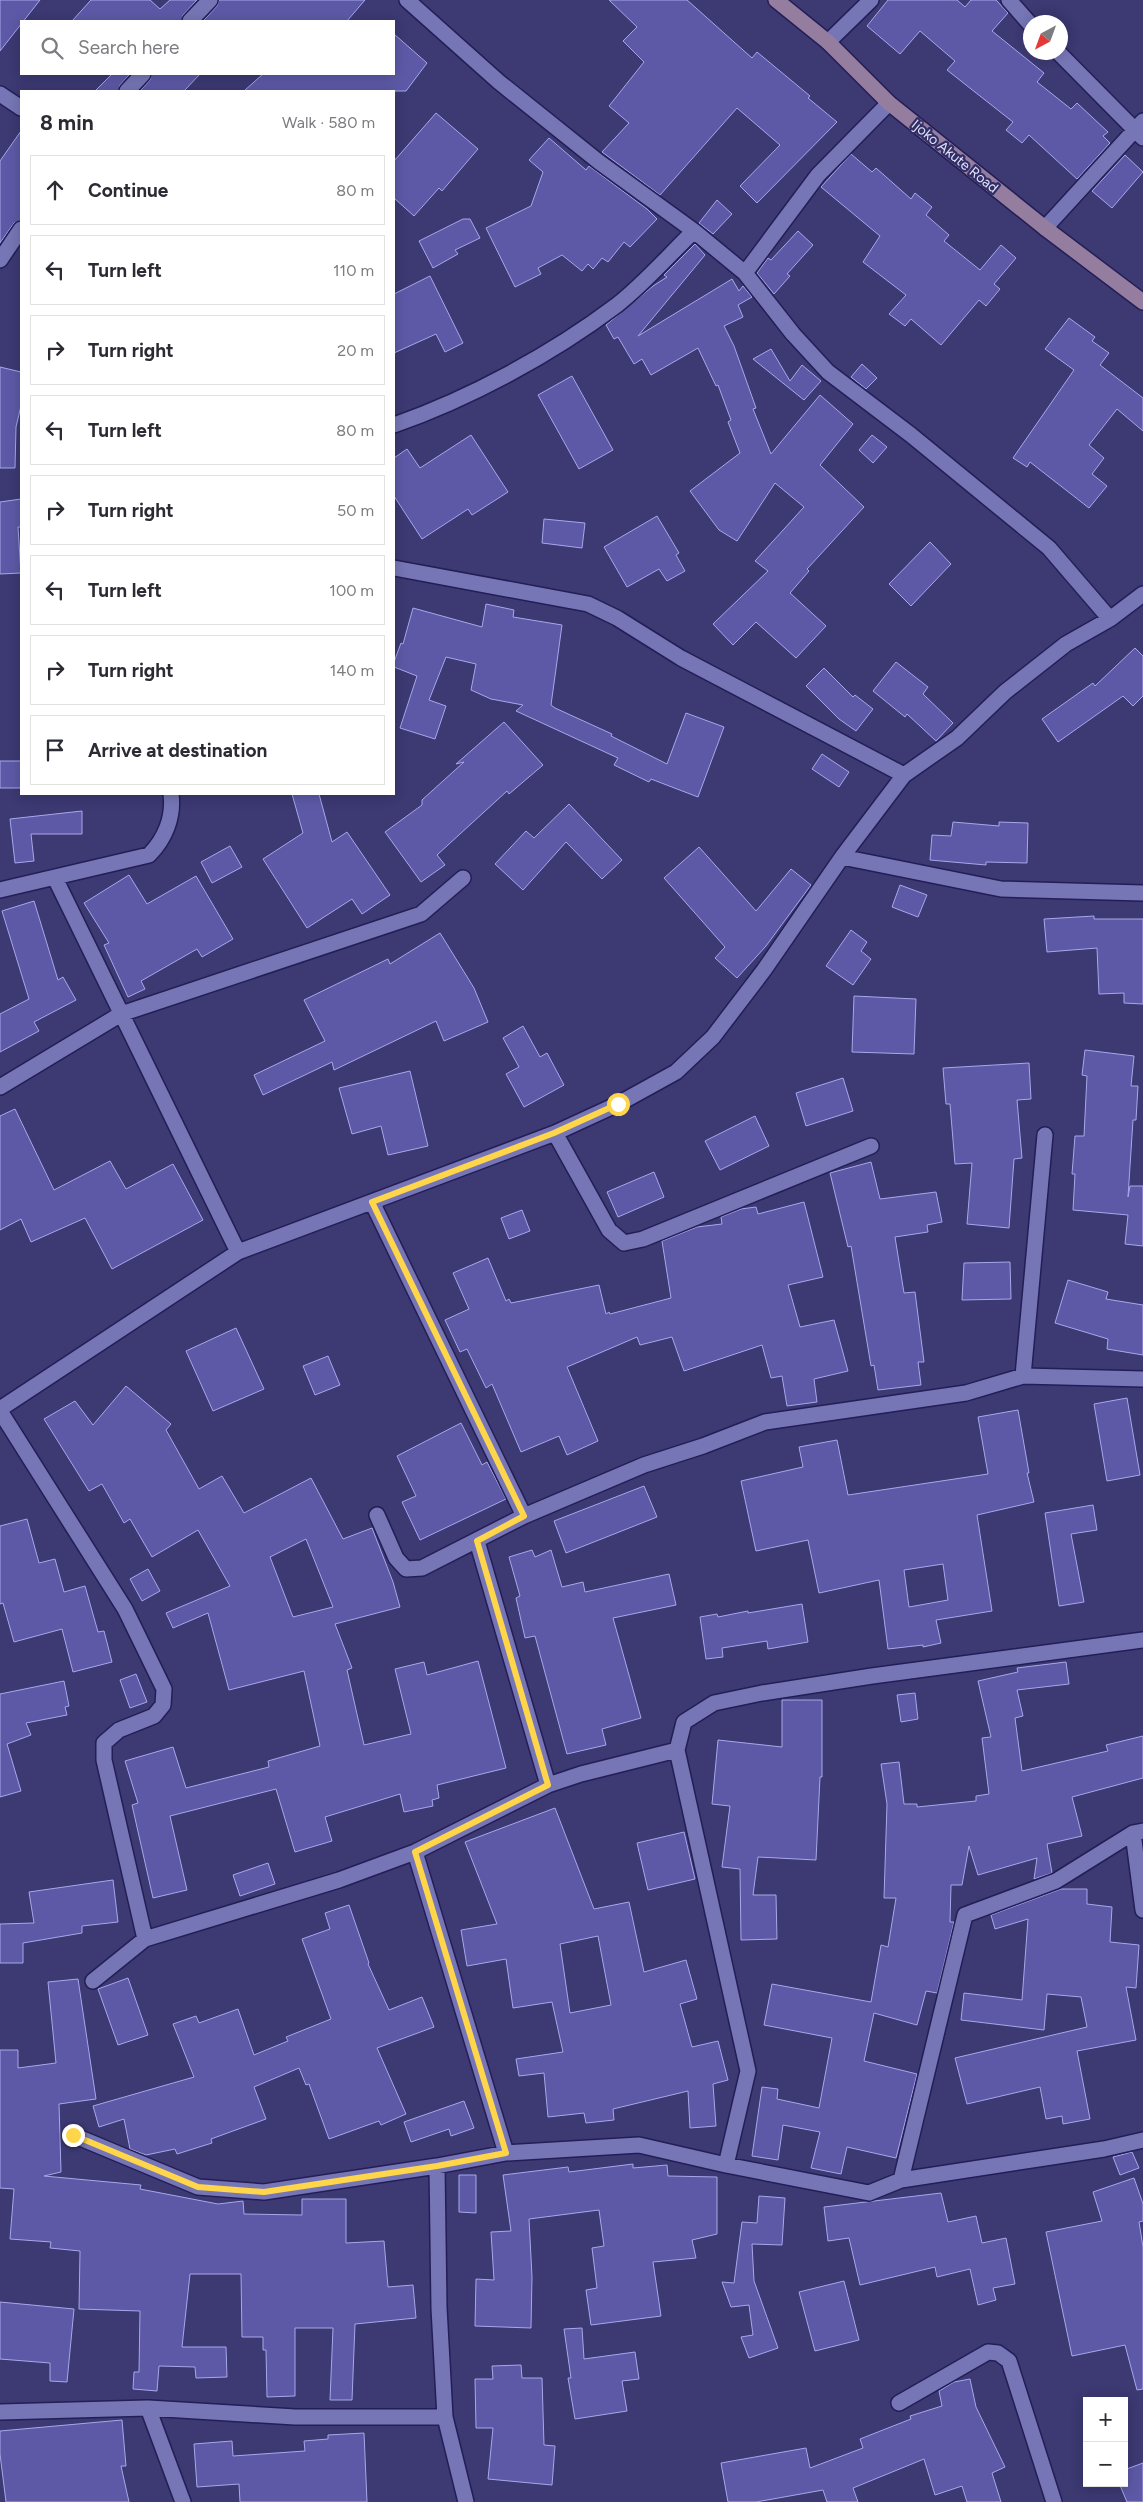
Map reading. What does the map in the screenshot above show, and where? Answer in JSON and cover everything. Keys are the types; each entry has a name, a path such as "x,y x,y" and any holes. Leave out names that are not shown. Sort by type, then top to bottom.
{"main road":[{"name":"Ijoko Akute Road","path":"776,0 828,42 889,103 1045,228 1143,302"}],"street":[{"path":"191,20 210,0"},
{"path":"407,0 498,82 599,162 694,231 745,273 793,334 828,372 911,435 1049,548 1110,619"},
{"path":"828,42 871,0"},
{"path":"1009,0 1023,16"},
{"path":"1045,228 1140,130 1066,60"},
{"path":"128,90 142,75"},
{"path":"0,94 20,107"},
{"path":"745,273 769,238 818,175 862,134 889,103"},
{"path":"0,260 20,230"},
{"path":"395,425 475,392 552,348 618,304 694,231"},
{"path":"395,568 588,604 617,618 681,658 904,775"},
{"path":"145,1939 104,1760 104,1743 120,1730 154,1716 163,1705 164,1689 125,1609 0,1410 238,1252 554,1133 618,1104 676,1072 713,1037 764,970 842,857 904,775 957,738 1005,692 1066,644 1110,619 1143,594"},
{"path":"0,890 150,855 162,841 172,803 171,795"},
{"path":"842,857 1002,890 1143,894"},
{"path":"55,878 238,1252"},
{"path":"0,1087 121,1014 421,914 463,878"},
{"path":"554,1133 609,1230 624,1243 643,1239 871,1146"},
{"path":"1023,1376 1045,1135"},
{"path":"372,1202 524,1516"},
{"path":"377,1515 396,1558 406,1568 422,1568 524,1516 644,1465 703,1446 765,1422 966,1393 1023,1376 1143,1379"},
{"path":"477,1541 548,1785"},
{"path":"726,2166 748,2071 677,1750 684,1722 714,1703 872,1676 1143,1640"},
{"path":"93,1981 145,1939 339,1880 415,1852 548,1785 581,1774 677,1750"},
{"path":"901,2180 965,1915 1056,1881 1138,1832 1143,1910"},
{"path":"415,1852 506,2153"},
{"path":"73,2135 198,2187 264,2192 437,2166 506,2153 639,2145 726,2166 869,2193 901,2180 1104,2149 1143,2140"},
{"path":"437,2166 439,2308 445,2417 466,2502"},
{"path":"899,2402 988,2352 998,2353 1009,2361 1054,2502"},
{"path":"0,2412 148,2408 295,2417 445,2417"},
{"path":"148,2408 183,2502"}],"building":[{"path":"0,0 40,0 24,20 20,20 20,26 0,51"},
{"path":"91,0 150,0 160,9 170,0 197,0 183,15 181,20 73,20"},
{"path":"219,0 365,0 348,20 204,20 217,6"},
{"path":"609,0 687,0 752,58 757,52 810,96 808,98 837,122 757,203 740,186 780,145 737,108 660,195 602,152 629,123 609,106 644,62 623,41 637,27"},
{"path":"888,0 957,0 965,7 971,0 996,0 1008,13 992,31 1023,56 1023,60 1028,60 1044,73 1037,82 1071,109 1077,103 1108,132 1103,136 1110,143 1077,179 1029,135 1022,143 1006,130 1013,122 947,70 955,61 920,31 900,54 867,26"},
{"path":"395,35 427,63 406,91 245,90 262,75 395,75"},
{"path":"111,75 129,75 120,85 118,90 96,90"},
{"path":"152,75 199,75 185,90 141,90 150,80"},
{"path":"436,113 478,149 442,191 439,188 414,216 395,199 395,160"},
{"path":"20,132 20,220 14,223 0,243 0,161"},
{"path":"549,138 586,170 589,166 647,209 657,219 630,247 624,242 608,262 602,258 593,269 588,264 582,271 562,255 538,268 541,274 515,287 486,228 531,206 543,172 529,160"},
{"path":"851,154 872,172 876,168 911,199 915,193 932,207 926,215 949,235 944,241 980,270 1001,245 1016,258 994,284 1000,289 986,306 979,300 941,345 911,319 905,326 889,314 906,295 863,262 880,236 821,187"},
{"path":"1125,155 1143,172 1112,208 1092,191"},
{"path":"717,200 732,214 713,234 699,223"},
{"path":"463,219 470,219 480,238 455,250 458,254 433,268 419,241"},
{"path":"798,231 813,245 787,274 790,276 774,294 757,273 768,258 771,260"},
{"path":"695,244 705,255 638,336 732,279 739,291 743,286 752,297 738,305 743,317 724,326 734,346 756,408 753,409 771,454 820,395 853,424 820,465 864,507 807,569 809,571 790,593 826,626 796,658 756,622 733,645 713,624 768,571 755,561 804,507 775,483 737,541 719,530 690,491 740,453 728,422 731,420 718,385 716,386 698,348 651,375 642,359 634,364 618,337 614,339 606,325 653,286 667,277 664,275"},
{"path":"430,276 463,343 445,352 436,334 395,353 395,294"},
{"path":"1069,318 1095,337 1092,341 1109,353 1100,365 1143,398 1143,431 1117,409 1089,445 1104,458 1092,474 1107,486 1089,508 1030,462 1027,467 1013,458 1074,370 1045,349"},
{"path":"771,349 790,381 802,365 821,381 804,400 753,359"},
{"path":"862,364 877,378 866,389 851,377"},
{"path":"0,367 20,372 20,410 16,427 15,468 0,468"},
{"path":"572,376 613,450 579,469 538,395"},
{"path":"471,435 508,492 472,515 468,509 422,539 395,498 395,457 407,449 420,468"},
{"path":"872,435 887,447 873,463 859,450"},
{"path":"20,499 20,527 18,527 20,573 0,574 0,502"},
{"path":"657,516 679,553 676,555 685,571 667,581 659,569 627,587 604,547"},
{"path":"544,519 585,523 582,548 542,543"},
{"path":"930,542 951,564 911,606 889,584"},
{"path":"486,604 514,610 513,617 562,625 551,705 612,734 611,736 667,764 686,713 724,727 698,797 651,779 649,782 614,765 618,758 516,711 523,705 491,699 471,690 476,664 446,657 429,700 446,706 435,739 400,728 417,676 395,667 395,659 401,643 403,644 413,608 482,627"},
{"path":"1135,648 1143,656 1143,696 1133,706 1123,696 1058,742 1042,719 1093,683 1095,686"},
{"path":"896,662 928,687 923,694 953,723 936,741 907,714 905,717 873,691"},
{"path":"824,668 853,697 855,695 873,709 856,731 839,719 806,686"},
{"path":"504,722 543,765 509,794 507,791 437,855 445,865 421,882 385,832 422,805 422,800 464,762 456,764"},
{"path":"822,754 849,772 839,787 812,769"},
{"path":"0,761 20,761 20,788 0,788"},
{"path":"292,795 319,795 332,842 347,832 390,895 362,914 352,899 307,928 263,859 303,833"},
{"path":"569,804 622,860 602,879 566,842 523,890 495,864 526,831 534,838"},
{"path":"82,811 82,834 31,834 34,861 15,863 10,819"},
{"path":"953,822 999,826 999,822 1028,823 1027,863 986,862 986,865 930,860 932,835 951,836"},
{"path":"230,846 242,867 212,883 201,862"},
{"path":"699,847 756,911 791,869 811,885 766,946 737,978 715,958 725,947 664,878"},
{"path":"129,875 147,904 196,876 233,939 202,957 197,949 141,981 145,989 128,997 104,945 109,943 84,903"},
{"path":"900,885 927,895 918,917 892,907"},
{"path":"34,901 58,980 63,977 76,1000 34,1022 39,1031 0,1052 0,1014 29,999 2,911"},
{"path":"1094,916 1094,919 1143,919 1143,1004 1124,1003 1124,993 1099,994 1097,948 1047,952 1044,919"},
{"path":"851,930 867,942 861,951 871,959 853,985 826,966"},
{"path":"440,933 474,988 488,1022 444,1041 436,1021 334,1070 332,1062 263,1095 254,1075 325,1041 304,1000 388,959 390,964"},
{"path":"854,996 916,999 914,1054 852,1052"},
{"path":"523,1026 540,1057 547,1053 564,1085 524,1107 506,1074 519,1067 503,1038"},
{"path":"1085,1050 1134,1056 1131,1086 1138,1086 1136,1120 1133,1120 1128,1197 1130,1186 1143,1186 1143,1246 1125,1244 1128,1215 1073,1210 1075,1174 1072,1174 1075,1136 1084,1136 1087,1076 1082,1075"},
{"path":"1029,1063 1031,1099 1017,1100 1022,1158 1014,1159 1009,1228 967,1224 972,1163 955,1164 950,1104 946,1104 943,1068"},
{"path":"410,1071 428,1146 388,1155 381,1126 352,1134 339,1088"},
{"path":"843,1078 853,1111 806,1126 796,1093"},
{"path":"15,1109 54,1190 110,1161 126,1189 173,1164 203,1220 112,1269 85,1218 31,1242 21,1219 0,1230 0,1116"},
{"path":"755,1116 769,1146 720,1170 705,1141"},
{"path":"871,1162 880,1199 936,1192 942,1222 927,1225 928,1232 895,1237 904,1293 915,1292 924,1362 918,1362 921,1385 878,1390 874,1365 871,1366 851,1246 848,1247 830,1173"},
{"path":"654,1172 664,1197 618,1217 607,1192"},
{"path":"804,1202 823,1277 788,1285 800,1327 834,1320 848,1371 814,1379 817,1402 787,1406 782,1376 771,1378 762,1345 684,1371 672,1337 640,1345 637,1337 567,1367 598,1441 567,1455 559,1436 521,1452 492,1384 486,1388 467,1349 460,1352 445,1320 469,1309 453,1273 488,1258 506,1301 509,1299 511,1303 599,1285 606,1314 671,1298 662,1241 697,1227 722,1224 721,1217 741,1209 756,1207 758,1214"},
{"path":"522,1210 530,1231 509,1239 501,1218"},
{"path":"1010,1262 1011,1299 962,1300 964,1263"},
{"path":"1068,1280 1108,1292 1106,1299 1143,1305 1143,1355 1107,1349 1108,1339 1055,1323"},
{"path":"236,1328 264,1389 213,1411 186,1351"},
{"path":"328,1356 340,1385 315,1395 303,1366"},
{"path":"126,1386 171,1424 166,1430 199,1489 222,1476 244,1513 311,1478 343,1539 372,1528 393,1582 400,1607 335,1624 352,1668 347,1670 364,1745 411,1734 395,1669 424,1662 427,1675 478,1661 506,1768 437,1785 439,1798 432,1800 433,1806 404,1812 400,1794 325,1817 332,1841 295,1852 276,1789 170,1816 187,1890 153,1898 132,1805 138,1803 125,1761 173,1747 186,1788 269,1767 268,1761 320,1746 304,1671 229,1690 208,1613 173,1628 166,1613 230,1586 198,1530 152,1557 130,1519 124,1523 102,1484 89,1491 44,1419 75,1401 93,1425","holes":["306,1539 333,1607 293,1617 270,1557"]},
{"path":"1127,1398 1140,1475 1107,1481 1094,1404"},
{"path":"1018,1410 1029,1473 1027,1473 1034,1502 977,1515 992,1611 936,1620 941,1643 923,1647 923,1645 888,1649 879,1580 819,1593 808,1540 756,1551 741,1481 803,1467 799,1447 837,1440 848,1495 988,1474 978,1417","holes":["943,1564 948,1600 909,1607 904,1570"]},
{"path":"461,1423 482,1465 487,1462 506,1499 420,1540 402,1502 416,1496 397,1456"},
{"path":"644,1486 657,1517 566,1553 554,1521"},
{"path":"1093,1505 1097,1530 1071,1534 1084,1602 1059,1606 1045,1513"},
{"path":"27,1519 39,1563 55,1559 64,1592 85,1586 98,1632 104,1631 112,1662 73,1672 62,1629 14,1642 3,1603 0,1604 0,1526"},
{"path":"532,1550 535,1557 551,1550 562,1587 583,1582 585,1592 669,1574 676,1605 613,1618 641,1718 602,1729 606,1745 567,1754 535,1636 525,1638 516,1598 520,1596 509,1557"},
{"path":"148,1569 160,1591 142,1601 130,1579"},
{"path":"802,1604 808,1642 768,1649 767,1641 722,1648 723,1657 706,1659 700,1617 717,1614 718,1617"},
{"path":"1066,1662 1069,1684 1017,1690 1023,1716 1015,1718 1022,1771 1108,1751 1106,1745 1143,1736 1143,1778 1072,1797 1082,1836 1047,1844 1052,1873 1034,1879 1037,1858 978,1875 969,1846 962,1885 951,1885 950,1922 954,1922 937,1993 926,1991 917,2025 874,2013 864,2061 917,2074 896,2158 847,2147 841,2174 811,2168 820,2132 783,2125 778,2160 752,2156 762,2087 778,2089 777,2099 819,2108 832,2038 764,2025 772,1984 871,2002 881,1945 888,1947 896,1898 884,1898 887,1804 881,1764 899,1762 904,1804 917,1804 917,1807 976,1801 976,1796 989,1794 982,1738 991,1737 978,1681 1018,1672 1017,1668"},
{"path":"136,1674 147,1702 130,1708 120,1680"},
{"path":"64,1681 69,1706 65,1707 67,1715 26,1723 31,1735 7,1744 21,1791 0,1797 0,1694"},
{"path":"915,1693 918,1719 901,1722 897,1695"},
{"path":"782,1700 822,1700 822,1777 820,1777 816,1860 758,1857 753,1895 776,1895 777,1939 741,1940 740,1869 722,1867 730,1806 712,1804 718,1740 782,1747"},
{"path":"555,1808 594,1909 629,1902 644,1972 686,1960 697,1999 680,2004 692,2047 718,2041 728,2080 713,2084 716,2126 690,2128 688,2091 613,2109 614,2120 586,2123 584,2113 548,2117 544,2073 519,2076 516,2059 563,2052 552,2002 513,2008 506,1959 467,1966 461,1930 497,1924 465,1842","holes":["598,1936 611,2005 570,2013 560,1944"]},
{"path":"684,1832 695,1879 648,1890 637,1843"},
{"path":"268,1863 275,1884 240,1896 233,1875"},
{"path":"113,1880 118,1922 82,1926 82,1933 23,1943 23,1963 0,1963 0,1924 34,1923 29,1892"},
{"path":"1061,1889 1087,1889 1087,1904 1112,1907 1110,1942 1139,1945 1136,1988 1126,1987 1136,2040 1077,2051 1090,2119 1063,2124 1062,2116 1046,2119 1040,2087 967,2104 955,2058 1087,2027 1081,1997 1047,1994 1044,2030 961,2020 964,1993 1022,2000 1028,1919 995,1929 991,1915"},
{"path":"349,1905 368,1964 389,2010 422,1997 434,2027 377,2048 406,2114 381,2125 379,2121 329,2139 309,2084 306,2085 299,2068 254,2087 266,2119 211,2139 212,2143 177,2154 175,2149 146,2155 130,2149 124,2119 99,2127 93,2106 194,2077 173,2024 196,2016 199,2023 238,2009 254,2055 288,2041 286,2037 331,2019 302,1939 330,1929 325,1913"},
{"path":"128,1978 148,2035 118,2045 98,1989"},
{"path":"78,1979 96,2099 59,2104 61,2172 44,2176 141,2185 140,2189 218,2204 243,2201 244,2214 302,2215 302,2199 346,2199 346,2243 384,2241 388,2287 413,2285 416,2318 355,2324 352,2400 330,2400 333,2328 295,2328 295,2396 267,2397 266,2350 263,2350 263,2337 242,2337 241,2274 190,2274 182,2347 226,2347 227,2377 196,2378 195,2367 159,2366 157,2391 133,2389 134,2372 139,2372 140,2311 79,2309 80,2251 50,2248 51,2242 10,2239 14,2189 0,2188 0,2050 18,2050 18,2068 56,2063 48,1982"},
{"path":"464,2101 474,2128 451,2136 449,2129 411,2142 404,2122"},
{"path":"1132,2152 1139,2168 1120,2175 1113,2157"},
{"path":"633,2164 633,2168 667,2165 668,2176 717,2177 717,2234 692,2240 696,2258 653,2262 661,2316 591,2325 586,2290 597,2288 592,2248 604,2246 599,2210 529,2219 532,2277 531,2328 475,2326 476,2279 494,2280 491,2232 511,2231 503,2175 568,2167 569,2172"},
{"path":"459,2175 476,2175 476,2213 459,2212"},
{"path":"1134,2178 1143,2204 1143,2221 1139,2222 1143,2247 1143,2389 1137,2390 1125,2345 1072,2356 1046,2232 1102,2221 1093,2192"},
{"path":"941,2193 948,2222 976,2216 982,2243 1006,2238 1015,2284 993,2288 996,2300 978,2305 970,2269 937,2277 935,2267 860,2285 849,2238 828,2241 824,2207"},
{"path":"759,2196 785,2198 782,2245 752,2244 754,2281 778,2348 749,2358 741,2337 753,2335 749,2305 731,2307 722,2282 734,2283 742,2222 757,2223"},
{"path":"844,2281 859,2340 815,2351 799,2292"},
{"path":"0,2302 74,2309 67,2382 50,2381 50,2363 0,2359"},
{"path":"582,2328 584,2359 635,2352 639,2379 622,2381 627,2411 575,2419 568,2378 571,2378 564,2329"},
{"path":"521,2365 522,2378 542,2378 544,2445 555,2446 552,2485 488,2479 493,2428 476,2428 475,2379 493,2379 492,2366"},
{"path":"970,2379 976,2407 1005,2467 992,2473 1001,2502 967,2502 962,2486 935,2495 924,2459 853,2488 858,2502 827,2502 823,2490 756,2502 728,2502 721,2463 806,2448 810,2468 863,2448 860,2439 911,2419 910,2416 942,2406 939,2391 954,2382"},
{"path":"122,2420 126,2466 121,2466 129,2502 6,2502 0,2454 0,2431"},
{"path":"364,2433 367,2502 240,2502 239,2484 197,2487 194,2444 232,2441 233,2456 305,2451 304,2441 328,2439 328,2435"},
{"path":"1143,2463 1143,2502 1127,2502 1121,2487 1128,2487 1128,2469"}],"route":[{"path":"73,2135 198,2187 264,2192 437,2166 506,2153 415,1852 548,1785 477,1541 524,1516 372,1202 554,1133 618,1104"}]}
